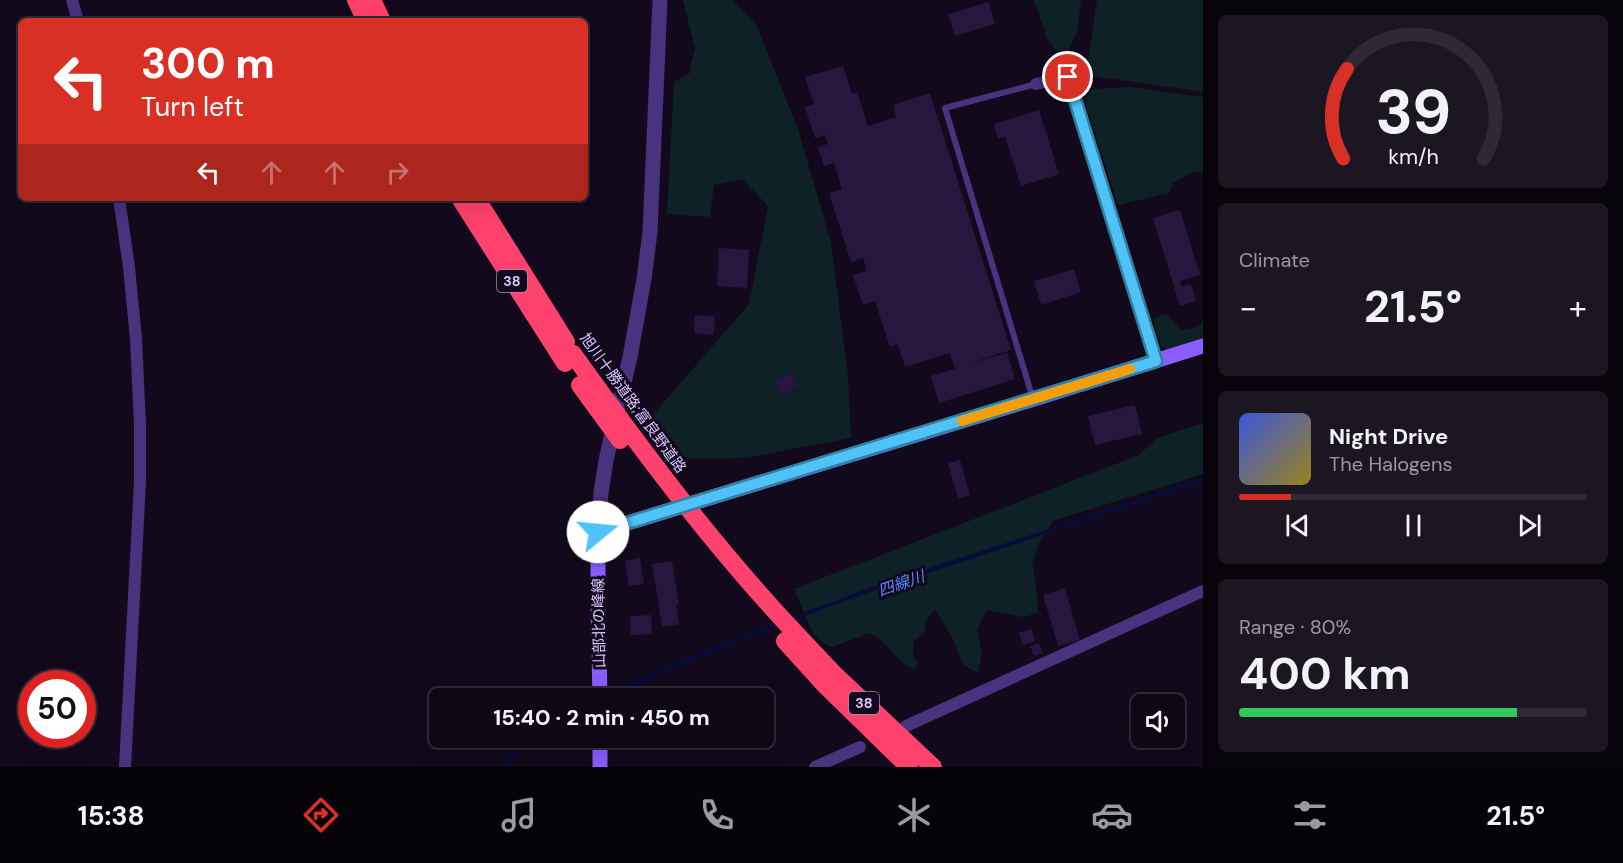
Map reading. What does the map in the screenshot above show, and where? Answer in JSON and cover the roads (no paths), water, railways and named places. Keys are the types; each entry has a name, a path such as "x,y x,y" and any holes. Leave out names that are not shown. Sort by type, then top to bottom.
{"highway":[{"path":"356,0 365,18"},
{"path":"372,0 381,18"},
{"name":"旭川十勝道路;富良野道路","path":"462,201 569,359"},
{"name":"旭川十勝道路;富良野道路","path":"478,201 599,411 705,548 791,638 833,673 933,767"},
{"name":"旭川十勝道路;富良野道路","path":"791,638 824,684 909,767"}],"main road":[{"path":"598,532 1203,346"},
{"name":"山部北の峰線","path":"598,532 600,688"},
{"path":"600,748 600,767"}],"street":[{"path":"72,0 77,18"},
{"path":"598,532 606,460 630,357 650,232 660,0"},
{"path":"1036,84 1068,77 1156,361"},
{"path":"119,201 135,329 140,437 140,482 125,767"},
{"path":"906,726 1203,591"},
{"path":"815,767 833,764 860,747"}],"lane":[{"path":"1034,399 945,108 1036,84"}],"waterway":[{"name":"四線川","path":"789,620 861,593 1203,480"},
{"name":"四線川","path":"626,688 663,670 779,623"},
{"name":"四線川","path":"503,767 522,748"}]}
